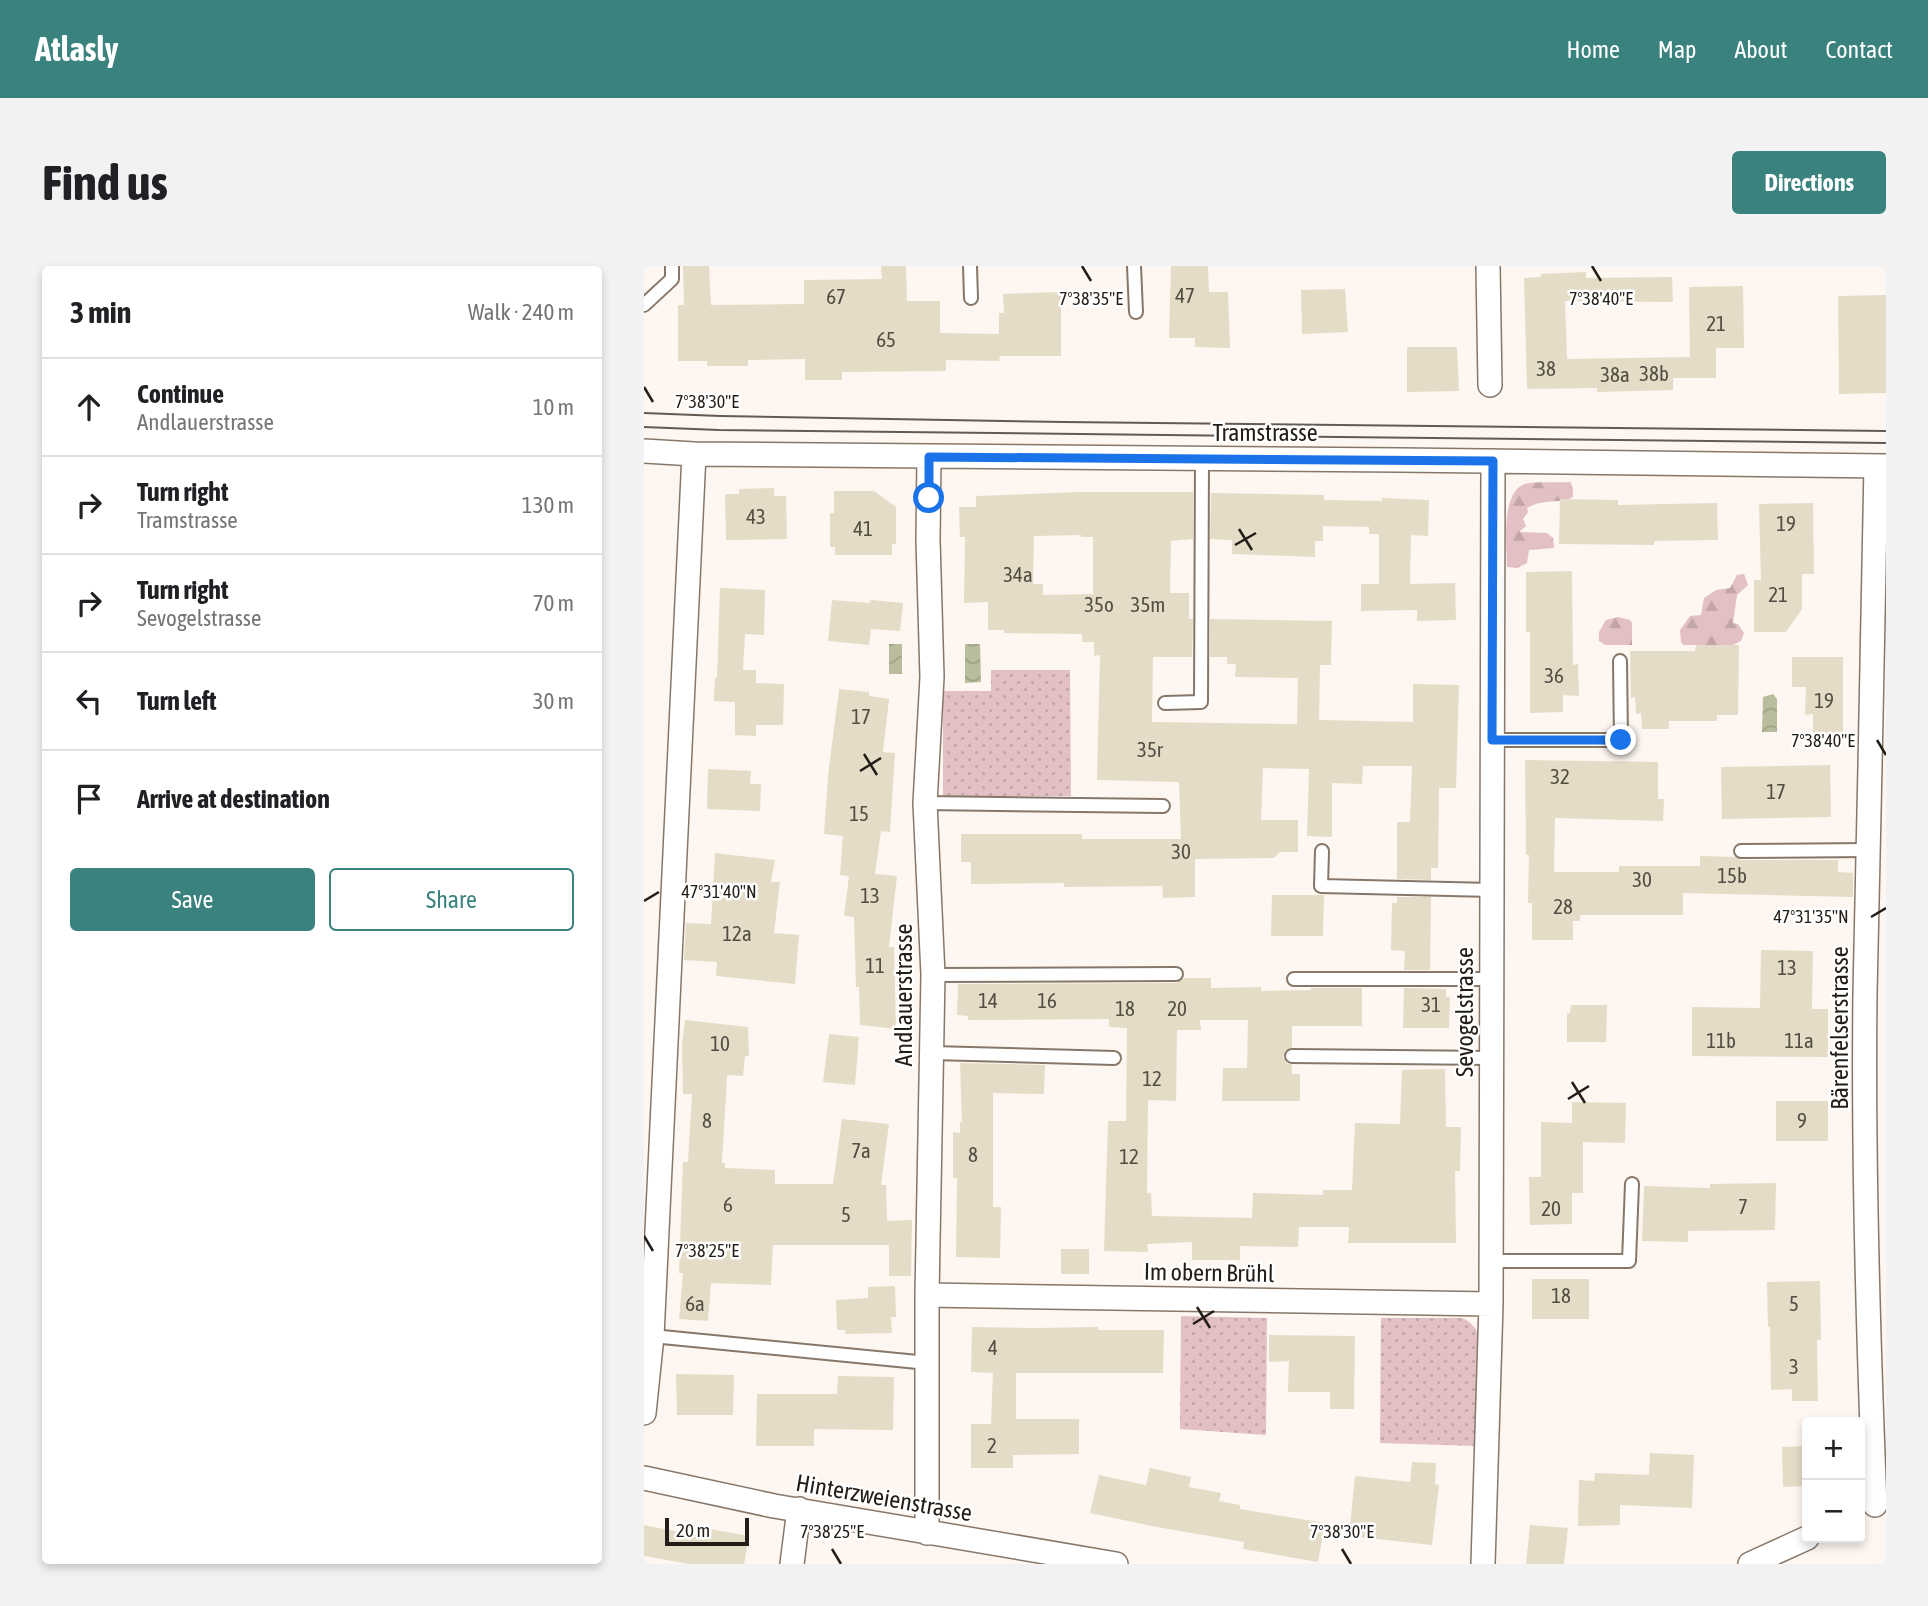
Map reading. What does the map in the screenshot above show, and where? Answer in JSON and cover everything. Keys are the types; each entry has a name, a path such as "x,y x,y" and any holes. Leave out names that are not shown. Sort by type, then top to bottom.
{"street":[{"path":"1488,266 1490,385"},
{"name":"Tramstrasse","path":"644,451 929,457 1881,466"},
{"path":"644,1413 652,1335 694,454"},
{"name":"Andlauerstrasse","path":"928,1533 927,1295 933,975 925,803 932,677 928,540 929,457"},
{"name":"Sevogelstrasse","path":"1483,1564 1491,1304 1493,461"},
{"name":"Bärenfelserstrasse","path":"1874,1506 1867,1296 1866,995 1881,466"},
{"name":"Im obern Brühl","path":"927,1295 1491,1304"},
{"name":"Hinterzweienstrasse","path":"644,1478 774,1506 1116,1564"},
{"path":"792,1564 799,1509"},
{"path":"1750,1564 1802,1540"}],"lane":[{"path":"644,305 672,279 672,266"},
{"path":"970,266 971,298"},
{"path":"1134,266 1136,312"},
{"path":"1165,703 1201,702 1202,458"},
{"path":"1492,740 1621,740 1620,661"},
{"path":"925,803 1163,806"},
{"path":"1741,851 1869,850"},
{"path":"1321,851 1321,886 1492,890"},
{"path":"933,975 1176,974"},
{"path":"1294,979 1492,979"},
{"path":"932,1053 1114,1058"},
{"path":"1292,1056 1491,1058"},
{"path":"1491,1261 1629,1261 1632,1184"},
{"path":"652,1335 928,1363"}],"green space":[{"path":"1571,482 1573,497 1527,508 1528,512 1523,519 1526,526 1519,532 1547,533 1553,538 1554,548 1529,550 1527,563 1517,568 1507,567 1508,509 1517,489 1529,483"},
{"path":"1744,574 1748,585 1737,595 1733,623 1738,624 1744,633 1741,641 1733,645 1683,645 1680,630 1690,616 1701,615 1704,598 1716,590 1730,588 1737,575"},
{"path":"1618,617 1632,623 1632,645 1605,645 1599,641 1599,632 1606,620"},
{"path":"991,670 1070,670 1071,796 943,796 943,691 991,691"},
{"path":"1181,1316 1267,1318 1266,1435 1180,1429"},
{"path":"1381,1318 1462,1318 1474,1327 1480,1336 1477,1446 1380,1443"}],"water":[{"path":"889,644 902,644 902,674 889,674"},
{"path":"965,644 980,644 981,682 965,683"},
{"path":"1773,694 1777,699 1777,732 1762,732 1763,697"}],"building":[{"path":"683,266 709,266 711,305 804,304 804,280 882,279 881,266 906,266 907,301 940,301 940,333 999,334 999,313 1004,313 1003,294 1061,292 1061,356 1000,356 999,361 946,360 946,371 842,372 842,380 805,380 805,359 748,360 748,366 707,366 707,361 678,361 678,305 684,305"},
{"path":"1171,266 1208,266 1209,292 1228,292 1230,348 1195,347 1195,338 1169,338"},
{"path":"1586,272 1586,278 1672,277 1673,302 1565,301 1567,359 1690,357 1689,287 1743,286 1744,348 1716,348 1716,378 1673,378 1673,390 1597,392 1597,388 1527,389 1524,278 1541,277 1541,274"},
{"path":"1345,289 1348,332 1302,334 1301,290"},
{"path":"1886,295 1886,393 1839,394 1838,296"},
{"path":"1407,347 1457,347 1459,391 1407,392"},
{"path":"774,488 774,496 786,496 787,539 726,540 725,494 739,494 739,489"},
{"path":"834,491 874,491 896,507 896,544 892,544 892,555 835,555 835,547 830,547 830,513 834,513"},
{"path":"1193,492 1193,539 1171,541 1170,593 1189,593 1189,619 1193,619 1192,657 1153,657 1152,722 1297,724 1298,678 1235,677 1236,664 1227,664 1227,657 1210,657 1210,619 1332,621 1331,665 1320,665 1319,720 1413,722 1413,684 1459,685 1456,788 1439,788 1438,868 1431,868 1431,880 1397,879 1397,822 1410,822 1412,766 1363,766 1362,784 1332,783 1332,837 1307,836 1309,769 1263,768 1261,820 1298,820 1298,852 1280,852 1274,858 1195,859 1195,897 1163,898 1162,886 971,884 971,862 961,862 961,834 1082,834 1082,839 1181,839 1179,782 1097,780 1100,655 1094,656 1094,642 1082,642 1082,634 1004,633 1004,630 988,630 988,602 964,603 965,537 960,537 959,507 976,507 976,496","holes":["1034,536 1093,537 1093,594 1043,595 1043,584 1033,584"]},
{"path":"1211,493 1324,495 1324,500 1429,500 1428,536 1411,535 1410,584 1455,583 1456,620 1417,621 1417,610 1361,611 1361,584 1379,584 1379,534 1369,534 1369,527 1323,526 1323,541 1315,541 1315,557 1232,554 1232,540 1210,539"},
{"path":"1560,499 1618,500 1618,505 1717,503 1718,540 1654,541 1654,545 1559,544"},
{"path":"1813,503 1814,574 1802,574 1802,609 1786,632 1754,632 1754,580 1761,580 1759,504"},
{"path":"1572,571 1573,665 1578,664 1579,696 1563,695 1563,712 1530,713 1530,632 1526,632 1526,572"},
{"path":"720,588 765,590 764,635 745,634 743,670 756,670 756,683 784,684 783,725 756,725 756,736 735,735 735,702 714,701"},
{"path":"832,600 903,603 900,631 871,629 869,645 828,641"},
{"path":"1696,645 1739,645 1738,715 1717,715 1717,721 1669,721 1669,729 1642,729 1641,713 1636,714 1635,697 1631,698 1630,651 1695,651"},
{"path":"1792,657 1843,657 1843,738 1813,737 1813,714 1805,715 1806,687 1792,687"},
{"path":"839,689 869,692 869,696 889,699 883,752 895,753 890,832 881,831 875,874 897,876 889,947 894,947 896,1029 860,1025 854,917 844,916 849,876 840,875 843,836 824,834"},
{"path":"1525,760 1658,762 1658,799 1664,799 1663,821 1555,818 1554,872 1619,872 1619,866 1700,866 1700,856 1735,857 1741,860 1838,860 1838,872 1853,873 1853,897 1683,893 1683,915 1580,915 1580,921 1573,921 1573,940 1532,940 1532,903 1528,903 1529,855 1526,855"},
{"path":"1830,765 1831,817 1722,819 1721,767"},
{"path":"708,769 751,771 750,784 761,784 760,811 707,809"},
{"path":"715,853 775,860 771,882 780,882 774,933 799,935 795,984 716,976 717,962 684,960 686,923 711,924"},
{"path":"1272,895 1324,895 1323,936 1271,936"},
{"path":"1397,897 1431,897 1430,970 1404,970 1405,951 1391,950 1392,903 1397,903"},
{"path":"1761,950 1813,951 1812,1009 1828,1009 1828,1057 1692,1056 1692,1007 1760,1008"},
{"path":"1184,978 1211,978 1211,988 1261,987 1261,991 1362,988 1362,1026 1292,1026 1292,1047 1285,1051 1283,1057 1292,1065 1292,1074 1300,1074 1300,1101 1222,1101 1223,1068 1247,1068 1248,1020 1200,1020 1201,1030 1177,1030 1176,1101 1148,1100 1147,1193 1151,1193 1152,1216 1252,1218 1253,1193 1323,1195 1323,1190 1352,1190 1355,1123 1400,1124 1402,1070 1445,1069 1446,1127 1461,1127 1460,1171 1455,1171 1456,1243 1348,1243 1349,1227 1299,1227 1298,1247 1240,1246 1240,1260 1192,1260 1192,1242 1147,1244 1148,1252 1104,1251 1108,1121 1126,1121 1127,1028 1109,1027 1109,1019 968,1020 968,1016 957,1015 958,984 1176,983"},
{"path":"1404,988 1446,989 1446,997 1450,997 1449,1028 1403,1028"},
{"path":"1571,1005 1607,1005 1606,1042 1567,1042 1567,1013 1570,1013"},
{"path":"685,1020 748,1027 749,1056 745,1056 743,1076 727,1075 722,1163 725,1163 725,1168 775,1170 775,1184 833,1184 842,1119 889,1124 881,1185 886,1185 887,1221 912,1220 911,1276 889,1276 889,1245 773,1245 771,1285 711,1283 708,1321 679,1319 683,1273 679,1273 683,1162 688,1162 692,1094 683,1094 682,1044"},
{"path":"829,1034 859,1037 855,1085 823,1082"},
{"path":"960,1063 1045,1065 1044,1094 993,1093 993,1207 1001,1207 1000,1258 956,1257 957,1178 953,1178 953,1132 960,1133 962,1122"},
{"path":"1776,1101 1828,1101 1828,1141 1776,1141"},
{"path":"1572,1102 1626,1103 1625,1143 1583,1142 1583,1193 1572,1193 1572,1224 1530,1225 1529,1177 1541,1177 1541,1122 1572,1123"},
{"path":"1776,1183 1775,1230 1688,1231 1688,1242 1642,1241 1644,1186 1710,1188 1710,1184"},
{"path":"1061,1249 1089,1249 1089,1274 1061,1274"},
{"path":"1532,1279 1589,1279 1589,1319 1532,1319"},
{"path":"1820,1281 1818,1401 1792,1401 1792,1389 1771,1390 1767,1282"},
{"path":"895,1286 896,1317 891,1317 892,1333 845,1334 846,1330 837,1330 836,1300 868,1298 868,1287"},
{"path":"972,1327 1164,1330 1163,1373 1016,1373 1016,1419 1079,1419 1079,1454 1013,1455 1013,1468 971,1468 971,1424 991,1424 993,1373 971,1372"},
{"path":"1269,1335 1355,1336 1354,1409 1330,1409 1330,1392 1288,1392 1289,1361 1269,1362"},
{"path":"676,1374 734,1375 733,1415 677,1415"},
{"path":"838,1376 894,1377 893,1430 814,1429 814,1446 756,1446 757,1394 837,1394"},
{"path":"1802,1446 1802,1486 1783,1487 1782,1447"},
{"path":"1650,1453 1694,1455 1692,1508 1620,1505 1620,1525 1578,1526 1579,1480 1594,1481 1595,1473 1649,1475"},
{"path":"1412,1462 1436,1463 1435,1484 1439,1485 1432,1545 1349,1536 1355,1476 1410,1482"},
{"path":"1150,1468 1191,1477 1189,1487 1221,1493 1219,1501 1240,1505 1240,1509 1325,1523 1318,1562 1243,1549 1244,1542 1090,1513 1099,1475 1146,1485"},
{"path":"644,1525 689,1534 693,1526 749,1536 744,1564 689,1564 644,1556"},
{"path":"1530,1525 1568,1528 1564,1564 1526,1564"}],"tram line":[{"path":"644,413 1064,422 1886,431"},
{"path":"644,427 1886,443"}],"route":[{"path":"929,498 929,457 1493,461 1492,740 1621,740"}]}
